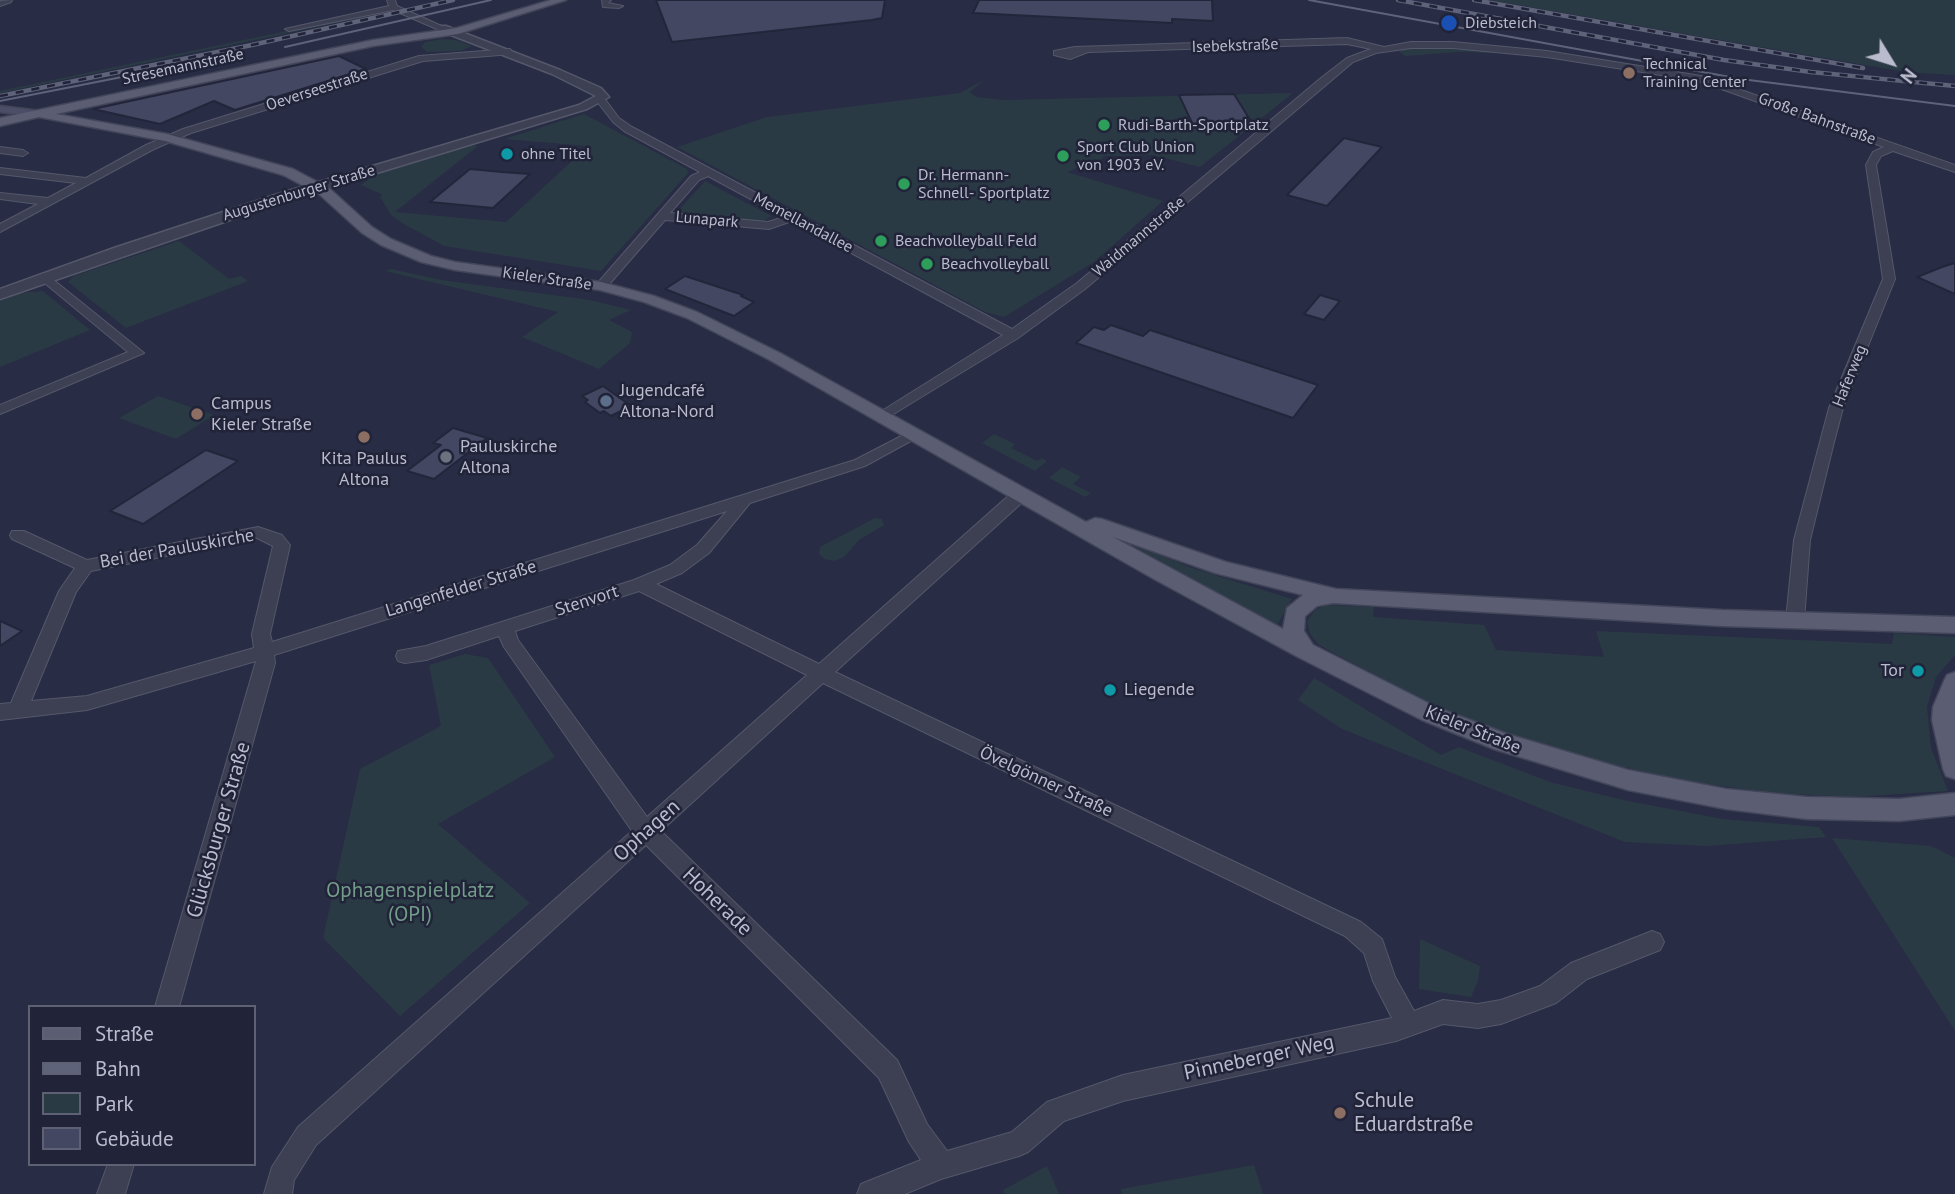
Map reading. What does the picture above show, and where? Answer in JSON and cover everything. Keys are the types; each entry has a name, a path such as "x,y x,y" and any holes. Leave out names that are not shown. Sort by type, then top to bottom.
{"main road":[{"name":"Stresemannstraße","path":"447,30 550,0"},
{"name":"Stresemannstraße","path":"0,122 447,30 561,0"},
{"path":"0,109 40,114"},
{"name":"Kieler Straße","path":"40,114 167,138 288,172 317,186 339,202 367,230 426,259 455,266 601,286 649,299 692,315 774,356 1161,574 1396,698 1465,729 1539,755 1628,780 1716,798 1807,808 1899,810 1955,804"},
{"name":"Kieler Straße","path":"1029,498 1187,557 1336,596 1710,618 1954,625"},
{"path":"1306,651 1293,632 1295,613 1311,600 1336,596"},
{"path":"1955,681 1945,707 1955,769"}],"street":[{"path":"0,4 8,0"},
{"path":"607,0 604,2 606,5 619,6"},
{"path":"289,29 392,4 447,30 510,52 597,90 602,93 601,100"},
{"path":"470,53 475,41"},
{"name":"Isebekstraße","path":"1086,50 1347,41 1383,49"},
{"name":"Waidmannstraße","path":"882,417 1013,335 1093,276 1346,63 1383,49 1428,44"},
{"name":"Große Bahnstraße","path":"1428,44 1547,54 1701,79 1955,169"},
{"name":"Oeverseestraße","path":"0,229 167,138 422,58 510,52"},
{"name":"Memellandallee","path":"601,100 616,120 628,129 1013,335"},
{"name":"Augustenburger Straße","path":"0,294 317,186 601,100"},
{"name":"Haferweg","path":"1795,620 1802,540 1825,446 1836,408 1889,279 1871,165 1877,154 1893,147"},
{"path":"0,150 23,153"},
{"path":"0,172 87,181"},
{"name":"Lunapark","path":"601,286 695,178 709,172"},
{"path":"0,196 49,202"},
{"name":"Lunapark","path":"662,216 769,226 793,218"},
{"path":"0,410 137,353 45,277"},
{"name":"Langenfelder Straße","path":"9,711 87,703 123,695 264,652 860,463 914,434"},
{"name":"Ophagen","path":"279,1185 307,1136 822,672 1029,498"},
{"name":"Stenvort","path":"405,656 426,653 640,584 676,569 703,548 743,502"},
{"name":"Bei der Pauluskirche","path":"85,566 258,532 276,538 282,549 261,634 264,652"},
{"path":"9,711 68,591 85,566 18,535"},
{"name":"Övelgönner Straße","path":"640,584 885,705 1353,929 1374,947 1385,981 1408,1024"},
{"name":"Hoherade","path":"505,627 510,642 631,816 888,1069 918,1133 942,1166"},
{"name":"Glücksburger Straße","path":"168,1005 231,793 266,663 264,652"},
{"name":"Pinneberger Weg","path":"871,1194 942,1166 1019,1143 1056,1111 1122,1088 1396,1028 1443,1012 1478,1016 1501,1012 1548,995 1578,971 1652,942"},
{"path":"110,1194 120,1166"}],"green space":[{"path":"1489,0 1955,0 1955,75 1905,72"},
{"path":"382,11 385,13 0,93 0,91"},
{"path":"456,40 472,46 460,51 427,52 421,47 425,42"},
{"path":"1431,47 1502,53 1459,52 1405,56 1399,52 1403,48"},
{"name":"Dr. Hermann- Schnell- Sportplatz","path":"985,79 970,92 976,97 1004,100 1293,93 1200,167 1153,155 1105,156 1089,168 1081,166 1067,172 1163,201 1094,262 1004,317 985,312 677,147 767,117 960,93"},
{"path":"584,114 687,169 688,173 601,271 444,246 391,215 380,197 383,195 361,185 369,179 365,176 467,145 478,146 395,212 506,222 588,146 504,139"},
{"path":"705,181 771,216 764,221 676,213"},
{"path":"179,241 229,279 241,276 248,281 126,328 68,282 74,276"},
{"path":"391,269 441,280 590,300 631,310 609,320 632,332 630,343 599,369 522,337 558,312 385,271"},
{"path":"43,291 90,330 0,367 0,301 21,293"},
{"path":"158,396 214,415 176,439 119,418"},
{"path":"994,434 1015,444 1011,448 1037,461 1042,458 1047,461 1035,471 982,443"},
{"path":"1062,467 1081,477 1073,484 1091,493 1085,497 1049,478"},
{"path":"875,518 882,519 884,525 859,540 844,557 834,561 819,554 820,547"},
{"path":"1126,542 1192,568 1292,599 1277,625"},
{"path":"1326,605 1374,607 1373,617 1484,625 1496,650 1604,657 1596,631 1892,644 1894,633 1955,637 1955,655 1936,677 1927,707 1931,748 1948,791 1851,797 1774,793 1684,781 1588,759 1475,723 1422,700 1319,645 1310,634 1307,621 1315,610"},
{"name":"Ophagenspielplatz (OPI)","path":"465,654 488,658 555,757 438,824 530,903 400,1016 323,938 360,769 441,726 429,665"},
{"path":"1314,678 1441,755 1459,747 1550,782 1623,800 1723,819 1819,827 1826,837 1707,846 1625,842 1342,729 1298,700"},
{"path":"1832,838 1931,846 1955,858 1955,1031"},
{"path":"1420,939 1480,966 1478,981 1471,997 1419,989"},
{"path":"1254,1165 1263,1194 1122,1194 1121,1189"},
{"path":"1047,1166 1059,1194 1005,1194 1003,1190"}],"building":[{"path":"656,0 885,0 882,18 872,20 672,42"},
{"path":"979,0 1212,0 1213,21 1172,19 1172,23 973,13"},
{"path":"339,56 366,69 235,110 214,101 160,124 93,109"},
{"path":"1234,94 1252,123 1193,125 1179,95"},
{"path":"1344,138 1382,147 1327,206 1287,195"},
{"path":"470,169 530,174 493,208 430,202"},
{"path":"1955,263 1955,294 1917,277 1942,267"},
{"path":"685,276 743,295 741,296 754,302 734,316 665,289"},
{"path":"1320,295 1340,301 1324,320 1304,314"},
{"path":"1111,325 1143,336 1150,330 1318,385 1293,418 1076,343 1094,327 1104,330"},
{"name":"Jugendcafé Altona-Nord","path":"603,386 631,406 611,416 604,411 600,413 585,402 588,400 582,396"},
{"name":"Pauluskirche Altona","path":"453,428 487,438 434,479 407,471 441,445 433,443"},
{"path":"206,450 238,461 143,524 110,511"},
{"path":"0,621 22,631 0,646"}],"tram line":[{"path":"285,47 491,0"},
{"path":"1309,0 1741,79 1955,106"},
{"path":"0,101 188,64"}],"railway":[{"path":"0,96 252,45 453,0"},
{"path":"1398,0 1724,60 1811,72 1955,86"},
{"path":"1474,0 1863,68"}],"place":[{"name":"Diebsteich","path":"1449,23"},
{"name":"Technical Training Center","path":"1629,73"},
{"name":"Rudi-Barth-Sportplatz","path":"1104,125"},
{"name":"ohne Titel","path":"507,154"},
{"name":"Sport Club Union von 1903 eV.","path":"1063,156"},
{"name":"Dr. Hermann- Schnell- Sportplatz","path":"904,184"},
{"name":"Beachvolleyball Feld","path":"881,241"},
{"name":"Beachvolleyball","path":"927,264"},
{"name":"Jugendcafé Altona-Nord","path":"606,401"},
{"name":"Campus Kieler Straße","path":"197,414"},
{"name":"Kita Paulus Altona","path":"364,437"},
{"name":"Pauluskirche Altona","path":"446,457"},
{"name":"Tor","path":"1918,671"},
{"name":"Liegende","path":"1110,690"},
{"name":"Schule Eduardstraße","path":"1340,1113"}]}
